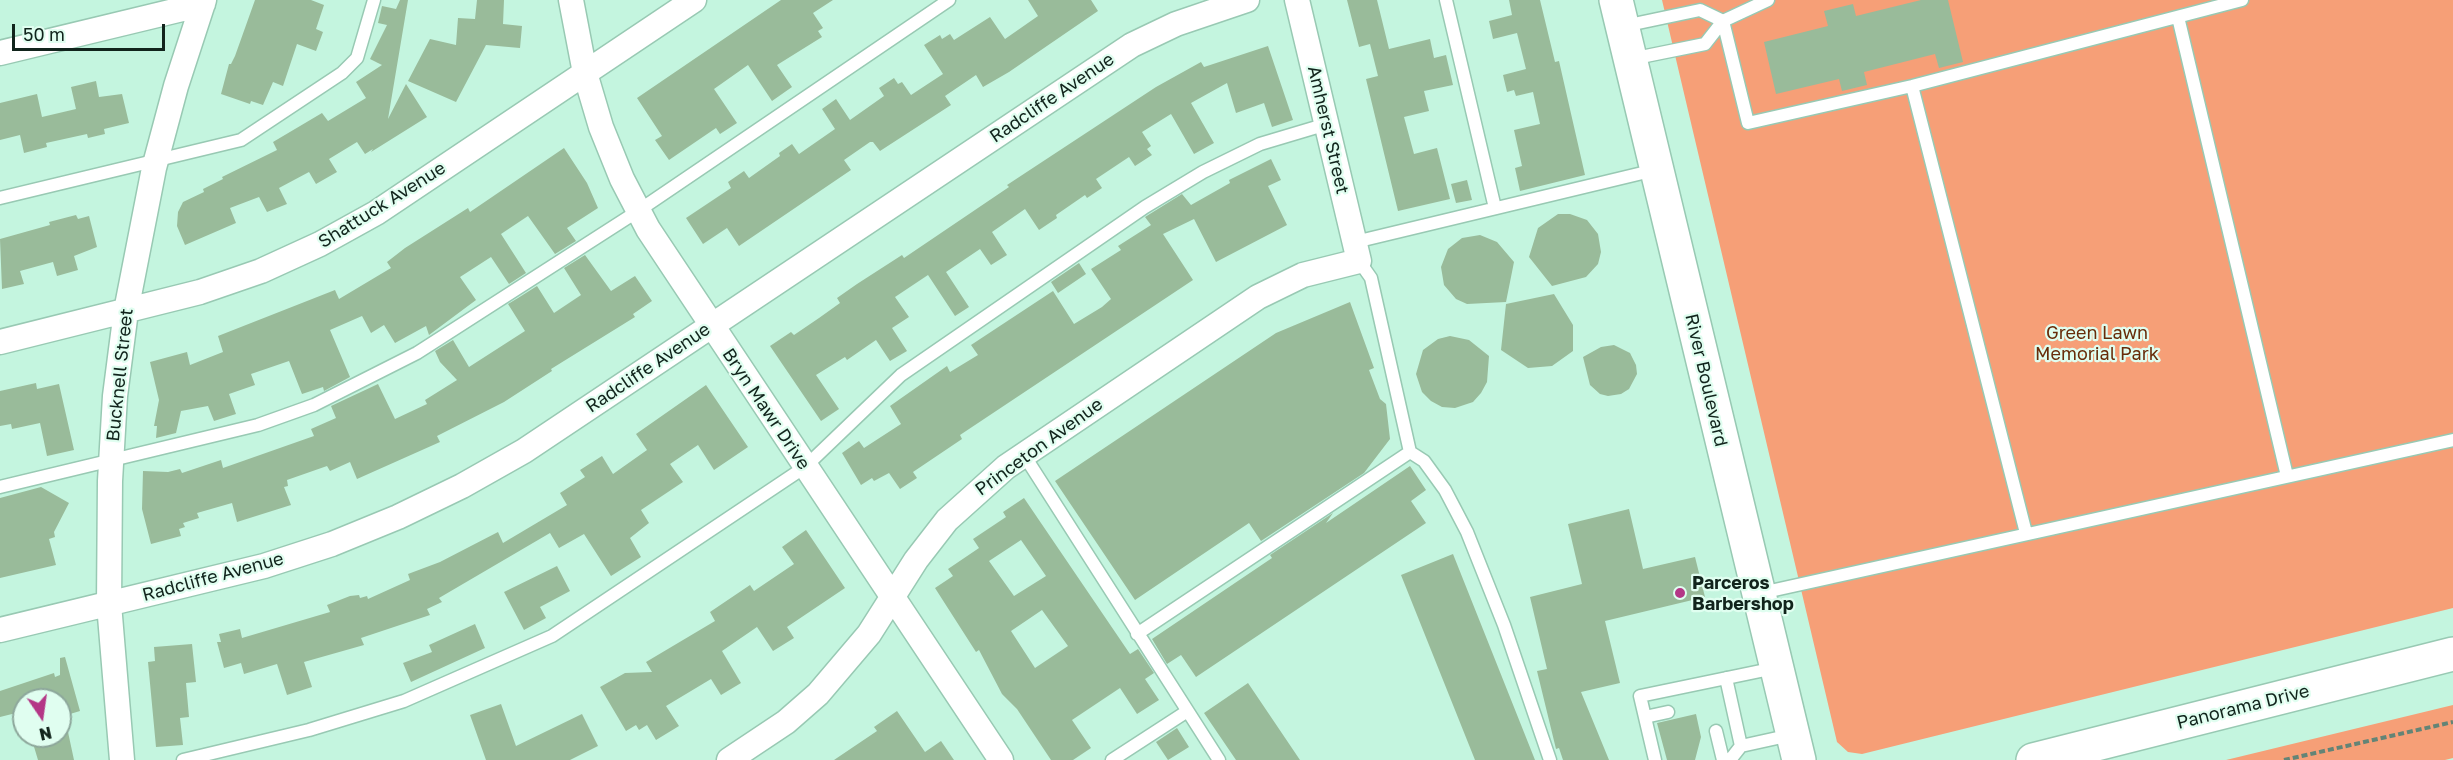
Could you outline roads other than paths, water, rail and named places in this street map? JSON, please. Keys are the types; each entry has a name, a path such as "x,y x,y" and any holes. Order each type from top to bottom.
{"main road":[{"name":"River Boulevard","path":"1619,13 1757,594 1796,748"},
{"name":"Panorama Drive","path":"2033,760 2453,654"}],"street":[{"name":"Bryn Mawr Drive","path":"572,0 585,73 601,127 639,211 669,264 1001,760"},
{"name":"Shattuck Avenue","path":"0,342 200,292 261,271 320,244 376,213 694,0"},
{"name":"Radcliffe Avenue","path":"0,630 264,566 332,544 398,517 462,486 524,451 1132,45 1176,24 1247,0"},
{"name":"Amherst Street","path":"1297,0 1357,251"},
{"name":"Bucknell Street","path":"122,760 109,604 111,461 126,311 156,161 176,86 204,2"},
{"path":"0,53 204,2"},
{"name":"Princeton Avenue","path":"729,760 786,722 818,694 853,656 916,560 947,520 973,495 1023,455 1279,285 1357,251"}],"lane":[{"path":"0,198 241,140 342,73 357,58 374,0"},
{"path":"0,487 258,425 314,405 417,353 639,211 949,0"},
{"path":"1446,0 1495,208"},
{"path":"1630,60 1705,44 1723,21 1768,0"},
{"path":"1723,21 1748,123 1912,86 2242,0"},
{"path":"1619,13 1700,10 1723,21"},
{"path":"2178,17 2287,476"},
{"path":"1912,86 2026,533"},
{"path":"183,760 309,730 404,701 552,636 805,467 901,375 1145,207 1203,172 1260,144 1327,124"},
{"path":"1550,760 1504,625 1467,532 1425,461 1410,452 1371,278 1357,251 1495,208 1656,170"},
{"path":"1757,594 2453,440"},
{"path":"1137,634 1410,452"},
{"path":"1023,455 1186,712 1219,760"},
{"path":"1654,760 1640,696 1776,668"},
{"path":"1726,678 1726,700 1741,746"},
{"path":"1112,760 1186,712"},
{"path":"1645,717 1668,712"},
{"path":"1716,731 1723,760"},
{"path":"1741,746 1796,748"},
{"path":"1730,760 1741,746"}],"place":[{"name":"Parceros Barbershop","path":"1680,593"}],"park label":[{"name":"Green Lawn Memorial Park","path":"2097,343"}]}
